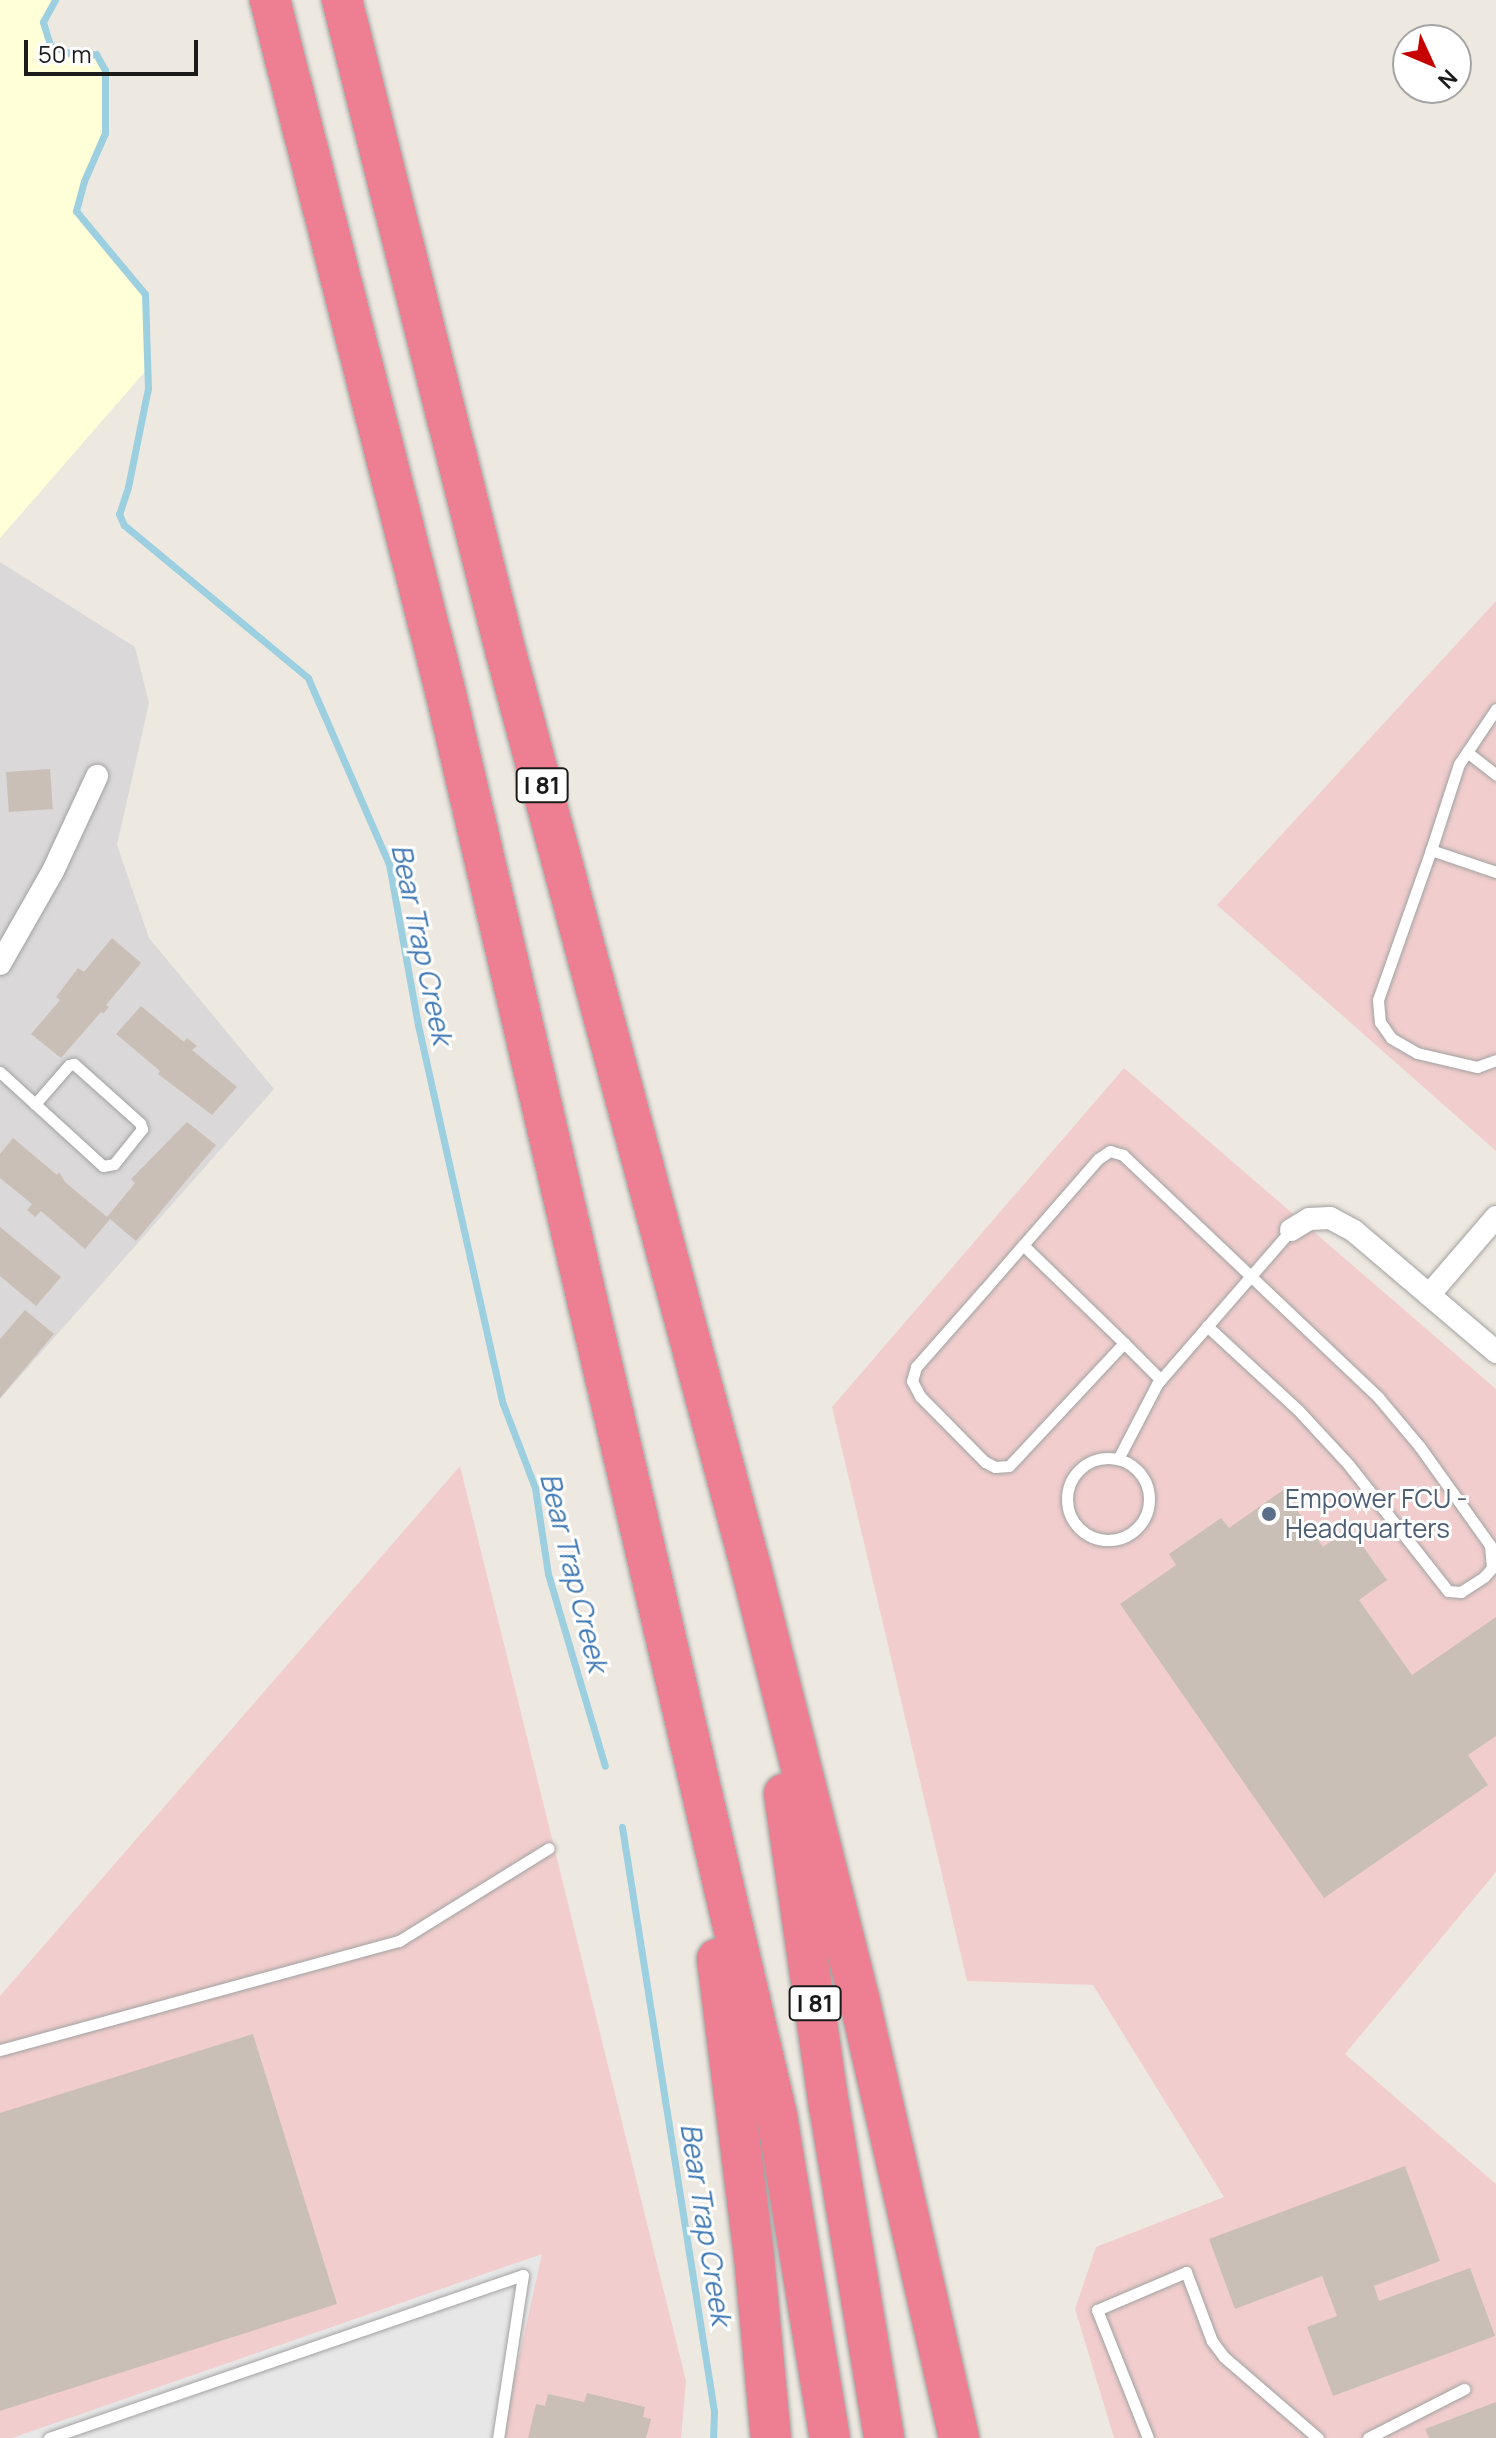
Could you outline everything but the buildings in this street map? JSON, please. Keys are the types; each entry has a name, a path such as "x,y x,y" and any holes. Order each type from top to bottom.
{"highway":[{"name":"I 81","path":"270,0 445,690 777,2116 830,2438"},
{"name":"I 81","path":"342,0 506,653 751,1568 829,2105 884,2438"},
{"path":"751,1568 859,1998 959,2438"},
{"path":"689,1740 754,2256 771,2438"}],"street":[{"path":"0,964 6,939 53,871 97,776"},
{"path":"1429,1295 1496,1217"},
{"path":"1291,1230 1309,1219 1330,1218 1354,1231 1496,1352"}],"lane":[{"path":"1496,709 1459,764 1378,1000 1380,1022 1391,1038 1417,1053 1477,1067 1496,1060"},
{"path":"1467,752 1496,775"},
{"path":"1431,850 1496,872"},
{"path":"0,1072 35,1104 103,1166 114,1164 142,1129 140,1123 74,1064 69,1065 35,1104"},
{"path":"1124,1343 1009,1466 995,1467 985,1462 920,1396 912,1381 916,1367 1098,1159 1110,1151 1123,1155 1378,1397 1420,1447 1490,1545 1492,1568 1461,1592 1448,1591 1349,1465 1298,1410 1207,1326"},
{"path":"1118,1459 1161,1380 1291,1230"},
{"path":"1023,1245 1161,1380"},
{"path":"1102,1458 1118,1459 1132,1466 1143,1478 1148,1493 1147,1509 1140,1523 1129,1534 1114,1539 1098,1539 1083,1532 1072,1520 1067,1505 1068,1489 1075,1474 1087,1464 1102,1458"},
{"path":"0,2050 399,1941 549,1848"},
{"path":"1148,2438 1097,2310 1186,2272 1212,2341 1224,2357 1318,2438"},
{"path":"49,2438 523,2275 498,2438"},
{"path":"1368,2438 1464,2389"}],"shaded area":[{"path":"0,0 55,0 43,22 50,45 73,55 96,54 105,70 105,133 84,181 76,210 145,294 148,368 0,538"},
{"path":"0,562 135,647 149,703 117,845 149,938 274,1089 0,1399"},
{"path":"1496,601 1496,1151 1217,905"},
{"path":"1124,1068 1496,1389 1496,1872 1345,2054 1496,2184 1496,2438 1114,2438 1075,2309 1096,2247 1224,2197 1093,1985 967,1981 832,1407"},
{"path":"460,1466 686,2381 681,2438 0,2438 0,1996"},
{"path":"542,2254 501,2438 12,2438"}],"waterway":[{"name":"Bear Trap Creek","path":"55,0 43,22 50,45 73,55 96,54 105,70 105,133 84,181 76,211 145,294 148,388 128,487 119,514 124,525 308,678 389,864 418,1025 503,1404 535,1488 548,1574 605,1766"},
{"name":"Bear Trap Creek","path":"622,1827 714,2411 713,2438"}],"place":[{"name":"Empower FCU - Headquarters","path":"1269,1514"}]}
